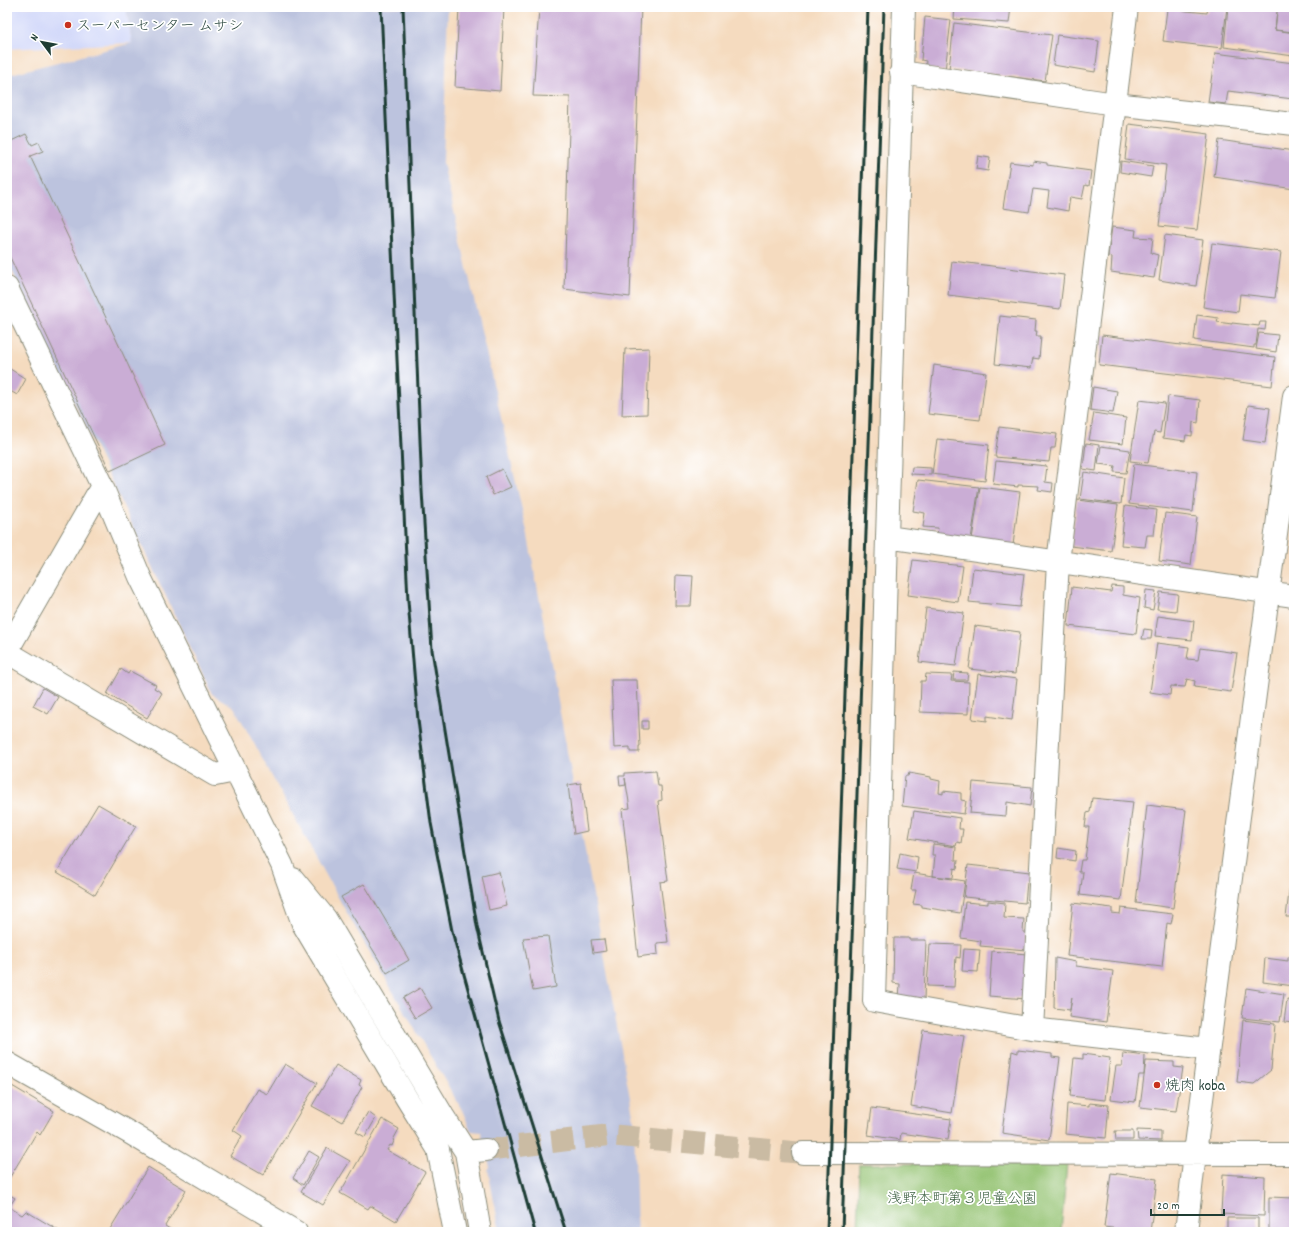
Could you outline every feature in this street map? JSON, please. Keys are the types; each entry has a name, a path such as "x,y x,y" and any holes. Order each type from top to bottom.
{"street":[{"path":"904,7 874,1001 1032,1029 1208,1049"},
{"path":"1032,1029 1058,562 1127,7"},
{"path":"901,72 1115,104 1294,124"},
{"path":"7,288 102,486 140,577 282,865 303,924 438,1149 455,1232"},
{"path":"1186,1232 1208,1049 1294,396"},
{"path":"102,486 7,651 215,775 235,771"},
{"path":"887,537 1294,596"},
{"path":"282,865 325,918 443,1116 476,1151 480,1232"},
{"path":"7,1063 130,1133 296,1232"},
{"path":"803,1153 1294,1154"}],"shaded area":[{"name":"スーパーセンター ムサシ","path":"7,7 126,7 132,43 7,49"},
{"path":"126,7 448,7 443,163 528,536 634,1120 637,1232 500,1232 488,1170 490,1167 481,1132 471,1131 462,1110 344,908 234,707 212,694 7,260 7,75 132,43"}],"green space":[{"name":"浅野本町第３児童公園","path":"859,1164 1067,1164 1061,1232 857,1232"}],"building":[{"path":"459,7 504,7 500,91 455,87"},
{"path":"533,7 641,7 630,297 564,289 570,97 533,96 539,8"},
{"path":"955,7 1011,7 1009,23 954,19"},
{"path":"1208,7 1227,7 1222,48 1163,41 1167,9 1207,13"},
{"path":"1228,7 1250,7 1294,12 1294,32 1275,30 1294,33 1294,56 1224,47"},
{"path":"925,17 951,20 945,71 925,69 926,61 921,60"},
{"path":"954,23 1052,35 1045,81 949,69"},
{"path":"1057,35 1099,41 1095,72 1053,65"},
{"path":"1215,53 1294,63 1293,99 1228,91 1226,104 1208,102"},
{"path":"1129,124 1209,134 1197,230 1159,226 1166,165 1125,159"},
{"path":"26,134 32,145 39,142 43,151 30,156 165,445 110,471 7,251 7,143"},
{"path":"1219,140 1294,151 1294,189 1214,177"},
{"path":"978,156 990,158 988,171 976,169"},
{"path":"1033,161 1047,163 1047,165 1091,171 1089,186 1085,185 1082,199 1070,197 1068,211 1047,207 1049,191 1033,189 1029,212 1003,208 1010,162 1033,165"},
{"path":"1121,161 1153,166 1151,177 1120,172"},
{"path":"1112,227 1136,230 1135,237 1153,238 1151,253 1158,255 1154,278 1111,272 1112,257 1108,256"},
{"path":"1165,235 1203,240 1196,286 1159,280"},
{"path":"1212,243 1281,252 1275,298 1240,294 1238,312 1203,307"},
{"path":"952,261 1064,275 1060,309 948,295"},
{"path":"1197,315 1218,318 1217,322 1232,324 1259,326 1260,322 1266,322 1265,330 1258,329 1256,345 1254,345 1254,348 1194,340"},
{"path":"1000,316 1036,320 1036,336 1041,336 1039,359 1033,358 1031,368 995,364"},
{"path":"1259,333 1278,335 1276,352 1256,349"},
{"path":"1102,335 1275,357 1272,386 1099,365"},
{"path":"649,348 647,414 622,415 625,349"},
{"path":"934,365 986,373 980,420 928,414"},
{"path":"7,367 26,379 17,395 7,389"},
{"path":"1093,387 1117,391 1113,413 1090,410"},
{"path":"1168,396 1200,400 1198,423 1193,422 1192,436 1186,435 1185,441 1163,438"},
{"path":"1139,400 1165,403 1160,433 1154,432 1148,463 1130,461"},
{"path":"1248,405 1270,408 1265,443 1243,440"},
{"path":"1094,413 1126,418 1123,444 1089,440"},
{"path":"999,427 1057,434 1055,448 1051,448 1049,462 995,457"},
{"path":"937,439 989,445 985,481 932,474"},
{"path":"1086,443 1099,445 1096,471 1083,469"},
{"path":"1101,446 1130,450 1126,473 1114,472 1115,466 1098,464"},
{"path":"996,461 1047,466 1045,482 1053,483 1052,492 1038,490 1039,486 1018,485 1018,487 993,484"},
{"path":"1134,464 1197,472 1193,512 1129,504"},
{"path":"912,467 931,468 931,475 911,474"},
{"path":"502,469 511,487 493,495 486,477"},
{"path":"1084,472 1124,478 1121,504 1080,499"},
{"path":"918,480 979,487 971,539 937,535 938,528 923,527 925,513 913,511"},
{"path":"980,487 1020,492 1013,545 972,539"},
{"path":"1077,500 1118,505 1111,551 1071,546"},
{"path":"1125,506 1157,510 1154,535 1147,535 1145,547 1121,545"},
{"path":"1165,513 1197,517 1191,565 1159,561"},
{"path":"913,560 963,566 958,602 908,595"},
{"path":"973,568 1024,574 1020,607 969,602"},
{"path":"676,575 693,576 691,606 675,606"},
{"path":"1112,586 1123,587 1123,595 1140,598 1136,634 1068,626 1072,587 1111,592"},
{"path":"1146,590 1156,591 1153,610 1144,608"},
{"path":"1160,592 1178,594 1176,611 1157,609"},
{"path":"926,608 964,613 956,666 919,662"},
{"path":"1158,616 1194,621 1192,640 1155,636"},
{"path":"975,626 1020,632 1015,674 969,669"},
{"path":"1144,629 1152,630 1151,639 1142,639"},
{"path":"1157,643 1189,647 1187,659 1198,660 1200,648 1237,653 1231,692 1194,687 1195,681 1187,679 1185,687 1171,686 1170,695 1150,692"},
{"path":"121,669 128,674 130,671 156,685 154,688 162,693 147,718 107,694"},
{"path":"954,672 968,673 967,680 953,680"},
{"path":"926,674 952,675 951,681 969,682 968,714 920,712 921,681 925,681"},
{"path":"978,674 1017,679 1012,720 987,716 987,721 972,719"},
{"path":"611,680 637,680 639,752 630,752 630,747 614,748"},
{"path":"43,688 58,697 48,714 33,706"},
{"path":"642,721 648,721 648,729 642,729"},
{"path":"656,771 658,786 661,786 662,800 658,801 668,881 660,882 668,942 657,943 658,954 638,957 622,809 630,808 625,778 626,785 620,786 619,776 625,776 625,773"},
{"path":"909,773 931,777 931,779 940,781 939,793 943,794 943,791 961,793 961,800 966,801 964,814 902,806 905,776 908,776"},
{"path":"973,782 1032,787 1030,806 1007,802 1006,816 970,813"},
{"path":"581,783 587,831 574,834 568,785"},
{"path":"1092,798 1133,802 1121,900 1080,895 1083,872 1079,872 1081,860 1085,860 1089,827 1085,827 1087,813 1090,812"},
{"path":"98,804 136,826 95,895 57,872"},
{"path":"1147,805 1186,810 1173,908 1136,903"},
{"path":"914,811 960,818 959,829 963,829 961,843 957,842 956,846 909,838"},
{"path":"933,844 956,847 955,860 958,860 957,869 954,868 953,878 933,876 935,855 932,855"},
{"path":"1058,848 1076,851 1075,861 1057,858"},
{"path":"900,853 918,857 916,872 897,869"},
{"path":"1293,860 1294,917 1286,917"},
{"path":"968,865 1030,872 1030,882 1027,882 1025,903 964,897"},
{"path":"499,872 507,906 489,910 482,876"},
{"path":"914,873 965,881 960,913 922,907 922,905 913,904 916,890 911,890"},
{"path":"364,884 409,960 387,973 341,897"},
{"path":"988,901 1005,903 1004,918 1024,919 1023,932 1027,932 1026,950 980,946 981,941 961,938 965,902 988,904"},
{"path":"1073,903 1112,908 1112,913 1120,914 1121,908 1173,914 1171,924 1167,923 1162,967 1067,956"},
{"path":"548,936 556,987 533,991 523,938"},
{"path":"894,938 926,940 924,1000 899,999 900,984 893,983"},
{"path":"604,939 606,951 593,953 591,940"},
{"path":"930,944 961,945 960,958 956,957 954,987 927,986"},
{"path":"964,949 980,950 978,972 962,971"},
{"path":"992,951 1027,954 1026,999 989,996"},
{"path":"1288,957 1294,957 1294,986 1263,982 1265,958 1288,961"},
{"path":"1055,958 1076,962 1076,966 1113,971 1106,1022 1069,1017 1072,997 1070,1010 1054,1008"},
{"path":"420,988 432,1008 415,1018 403,998"},
{"path":"1246,988 1284,994 1280,1022 1242,1018"},
{"path":"1287,999 1294,1000 1294,1023 1284,1022"},
{"path":"1243,1020 1275,1024 1271,1070 1254,1084 1237,1082"},
{"path":"923,1030 964,1036 952,1113 911,1106"},
{"path":"1018,1050 1052,1054 1052,1057 1060,1058 1049,1140 1002,1133 1012,1051 1018,1053"},
{"path":"1123,1053 1145,1056 1144,1075 1139,1075 1135,1102 1111,1099 1116,1066 1122,1066"},
{"path":"1083,1054 1110,1058 1105,1100 1070,1096 1074,1058 1083,1059"},
{"name":"焼肉 koba","path":"1146,1061 1174,1062 1174,1067 1183,1068 1176,1111 1140,1107"},
{"path":"285,1064 317,1083 263,1175 230,1156 242,1136 233,1130 257,1089 267,1094"},
{"path":"336,1065 361,1080 359,1085 362,1087 342,1122 312,1106"},
{"path":"7,1083 54,1111 40,1135 37,1132 7,1182"},
{"path":"1089,1103 1109,1105 1106,1138 1065,1134 1067,1104 1089,1106"},
{"path":"872,1108 951,1119 948,1140 901,1133 900,1140 868,1135"},
{"path":"368,1112 376,1118 365,1137 356,1132"},
{"path":"382,1119 399,1129 393,1140 392,1146 390,1145 387,1150 425,1172 396,1221 371,1206 368,1209 340,1193"},
{"path":"1137,1130 1161,1131 1161,1141 1138,1140"},
{"path":"1115,1131 1133,1131 1133,1140 1116,1140"},
{"path":"327,1148 350,1161 323,1205 301,1192"},
{"path":"309,1151 319,1157 303,1185 293,1178"},
{"path":"148,1167 186,1190 165,1226 175,1232 115,1232 110,1229"},
{"path":"1111,1173 1157,1179 1150,1232 1104,1227"},
{"path":"1223,1174 1265,1177 1264,1216 1221,1214"},
{"path":"7,1193 15,1198 9,1207 22,1215 26,1211 61,1232 7,1232"},
{"path":"1269,1197 1294,1198 1294,1232 1269,1232"},
{"path":"1227,1218 1258,1218 1258,1232 1227,1232"}],"tunnel":[{"path":"486,1150 609,1135 803,1153"}],"railway":[{"path":"381,7 408,601 418,720 431,823 452,931 535,1232"},
{"path":"403,7 422,491 432,650 477,926 499,1021 566,1232"},
{"path":"827,1232 868,7"},
{"path":"842,1232 884,7"}],"place":[{"name":"スーパーセンター ムサシ","path":"68,25"},
{"name":"焼肉 koba","path":"1157,1085"}]}
